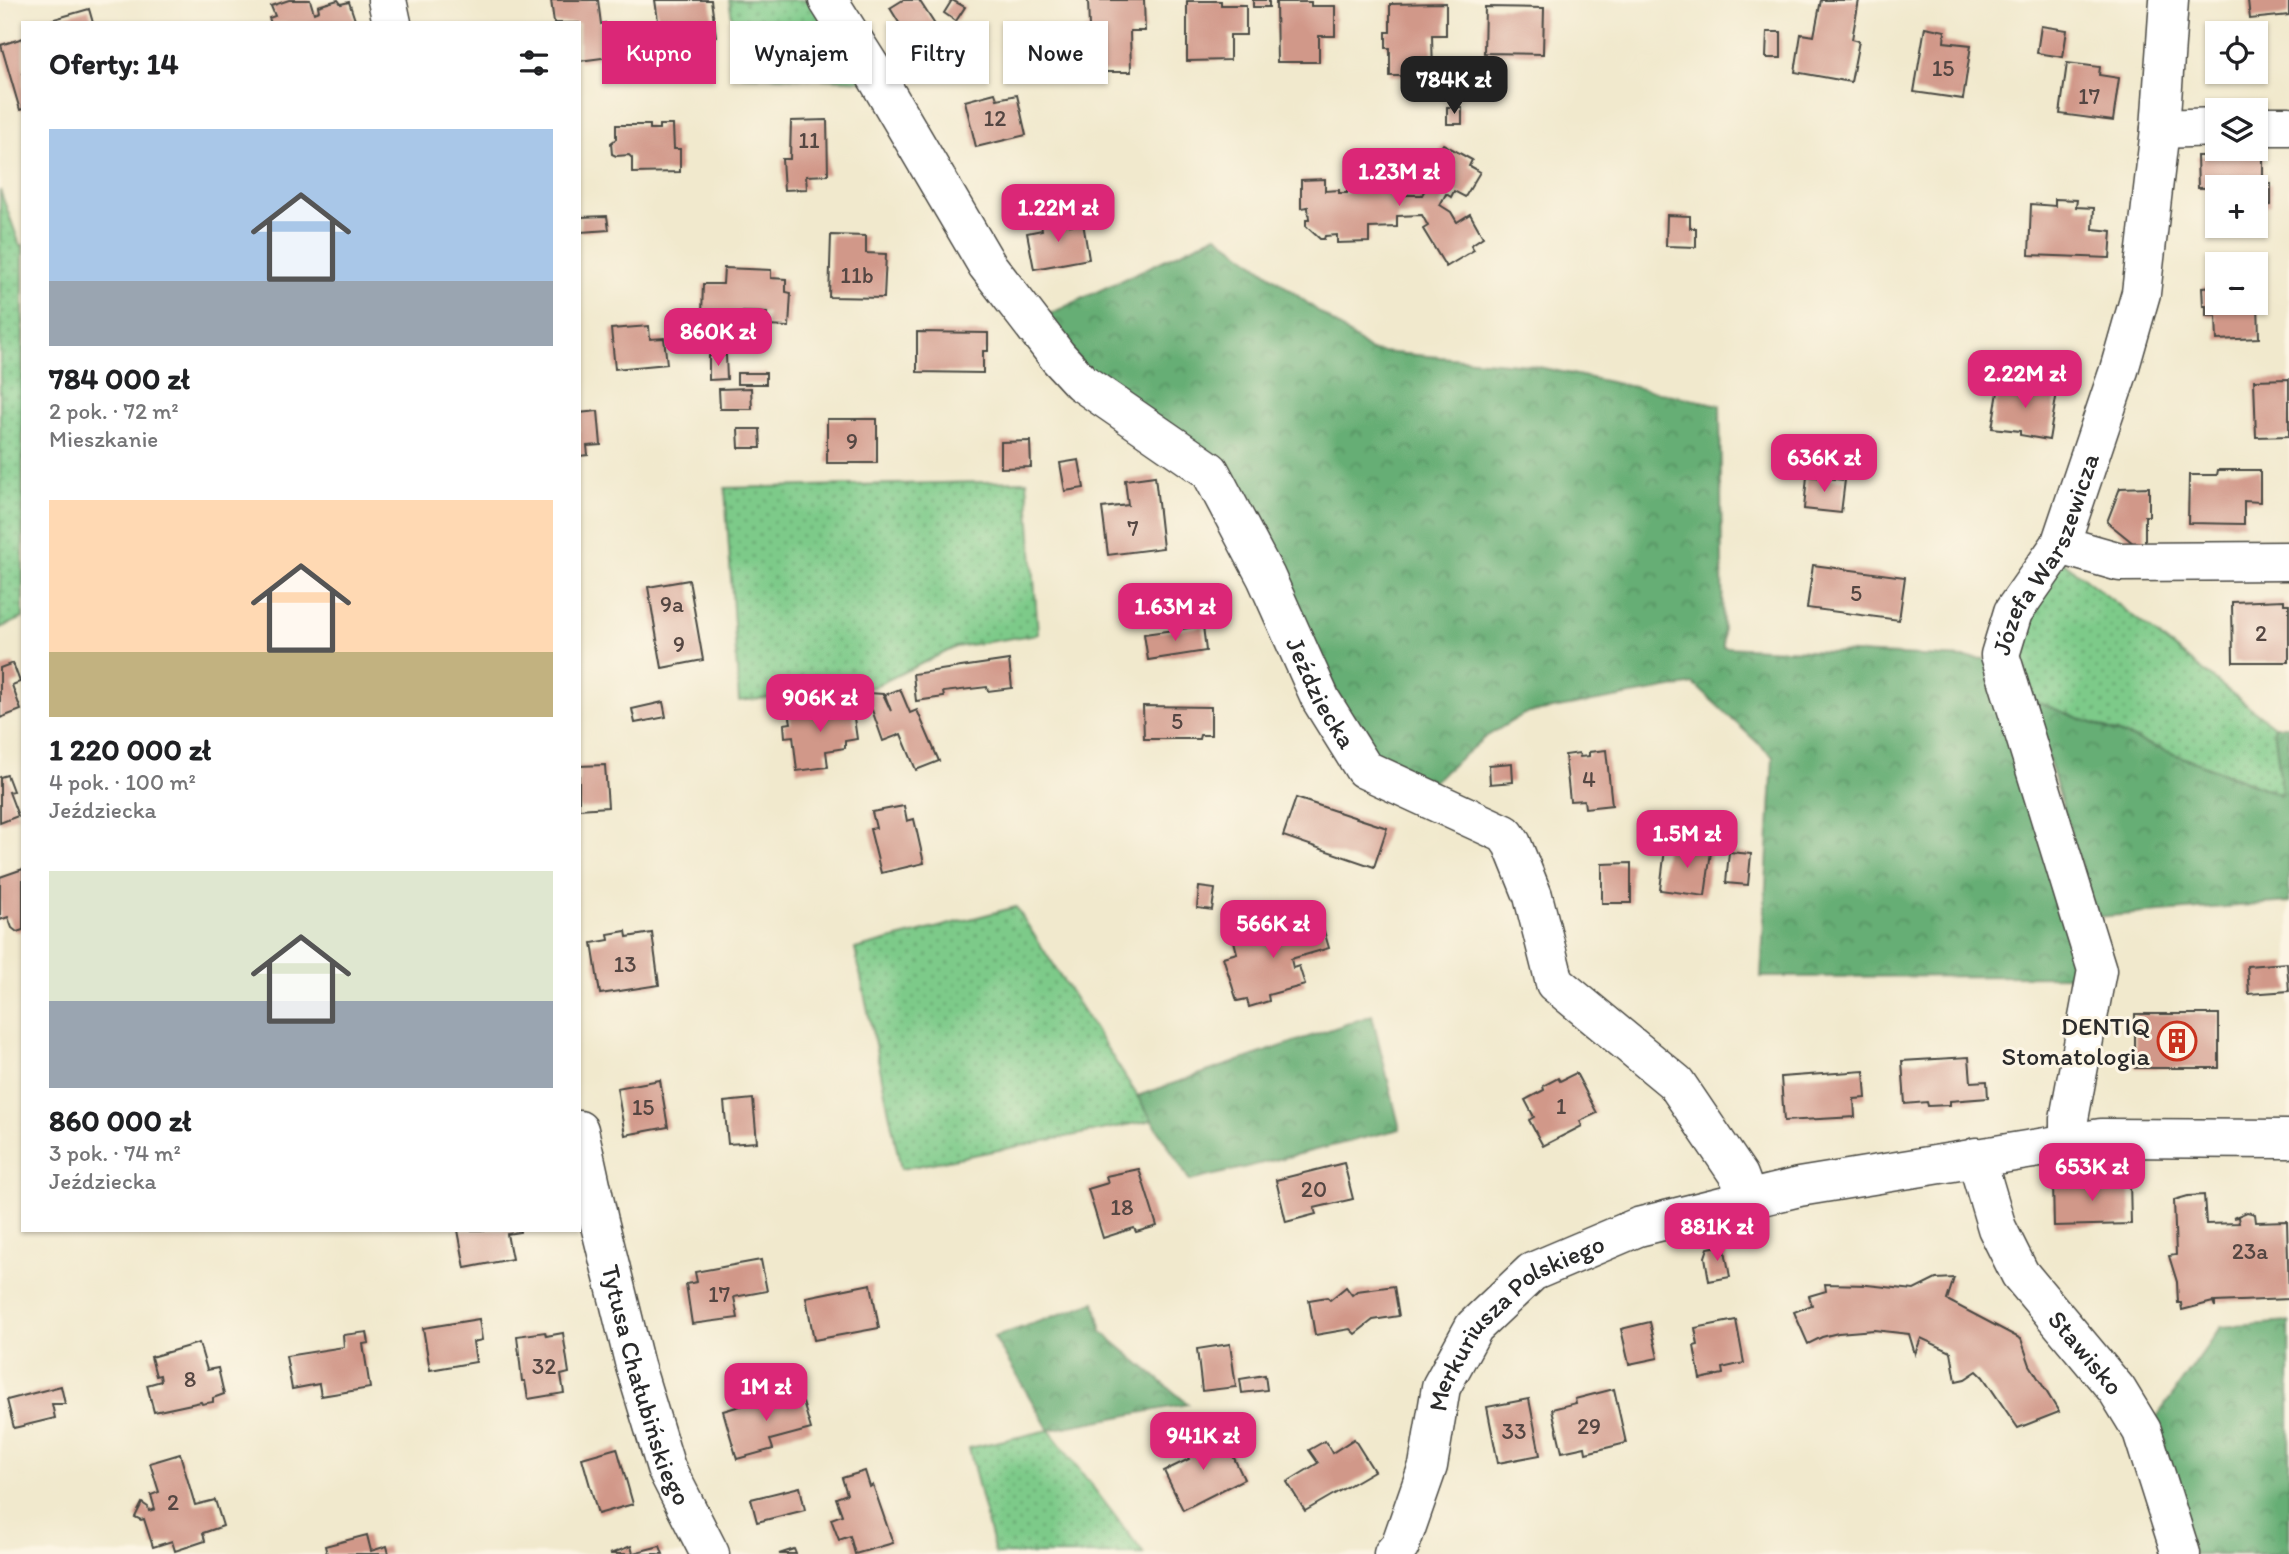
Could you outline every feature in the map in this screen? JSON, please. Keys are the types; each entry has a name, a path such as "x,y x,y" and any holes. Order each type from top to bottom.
{"street":[{"path":"387,0 392,21"},
{"name":"Jeździecka","path":"828,0 987,265 1058,357 1081,382 1210,471 1266,577 1321,700 1364,769 1505,834 1512,844 1533,896 1555,984 1676,1083 1739,1175 1748,1200"},
{"name":"Józefa Warszewicza","path":"2069,1142 2069,1119 2097,970 2000,655 2013,612 2060,545 2119,370 2141,293 2160,129 2169,0"},
{"path":"2268,127 2289,126"},
{"path":"2160,129 2205,127"},
{"path":"2060,545 2120,562 2289,561"},
{"name":"Merkuriusza Polskiego","path":"1393,1554 1399,1546 1428,1466 1441,1387 1474,1326 1532,1272 1638,1227 1799,1186 2101,1138 2289,1139"},
{"name":"Tytusa Chałubińskiego","path":"581,1139 635,1366 666,1468 710,1554"},
{"name":"Stawisko","path":"1976,1157 1997,1228 2020,1274 2117,1390 2142,1431 2181,1554"}],"green space":[{"path":"729,0 814,0 827,21 733,21"},
{"path":"0,190 21,245 21,619 0,628"},
{"path":"1217,235 1371,351 1529,365 1720,405 1723,647 1987,659 2086,976 1761,977 1773,757 1694,684 1524,714 1484,738 1423,790 1372,763 1223,465 1120,404 1041,318"},
{"path":"1027,481 1038,634 956,647 873,687 739,701 725,488"},
{"path":"2057,557 2274,726 2283,795 2031,700 2015,649"},
{"path":"2031,700 2282,795 2274,726 2289,726 2289,902 2096,917"},
{"path":"1016,907 1153,1120 901,1169 855,949"},
{"path":"1372,1015 1400,1129 1190,1181 1137,1096"},
{"path":"1095,1302 1102,1332 1188,1404 1049,1430 994,1337"},
{"path":"2289,1322 2289,1554 2193,1554 2154,1421 2221,1327"},
{"path":"1049,1430 1144,1554 995,1554 969,1448"}],"building":[{"path":"289,0 310,0 314,13 319,11 318,6 338,0 341,4 349,2 355,21 270,21 269,18 275,16 271,6"},
{"path":"551,0 598,0 602,24 602,58 581,61 581,21 554,21"},
{"path":"655,0 711,0 714,21 658,21"},
{"path":"903,0 919,0 933,21 898,21 890,8"},
{"path":"952,0 965,7 956,21 944,13"},
{"path":"1088,0 1144,0 1145,31 1130,31 1131,72 1108,72 1108,21 1089,21"},
{"path":"1253,0 1269,0 1269,7 1253,7"},
{"path":"1821,0 1859,0 1852,39 1859,41 1851,82 1795,72 1801,34 1814,36"},
{"path":"2248,0 2289,0 2289,15 2250,19"},
{"path":"1187,1 1221,1 1221,5 1246,5 1246,35 1230,35 1230,60 1187,61"},
{"path":"1276,2 1311,2 1311,6 1335,6 1335,36 1319,36 1319,62 1277,62"},
{"path":"1446,3 1446,35 1432,35 1433,76 1390,76 1390,48 1386,48 1386,32 1390,32 1390,4"},
{"path":"1485,7 1544,8 1543,54 1484,53"},
{"path":"89,9 92,21 47,21"},
{"path":"2041,26 2067,30 2063,57 2037,53"},
{"path":"1925,27 1945,31 1944,42 1971,45 1963,99 1914,92"},
{"path":"1767,32 1781,32 1781,58 1766,58"},
{"path":"21,39 20,110 1,45"},
{"path":"2067,63 2100,67 2099,75 2119,78 2113,121 2060,114"},
{"path":"995,93 997,99 1017,95 1026,135 976,147 965,101"},
{"path":"1447,107 1462,107 1462,124 1447,124"},
{"path":"827,120 828,175 806,176 807,189 784,190 782,159 790,159 791,121"},
{"path":"616,125 650,125 650,129 659,129 659,125 673,125 674,149 680,149 680,172 632,173 632,158 629,155 612,154 611,143 616,139"},
{"path":"1443,144 1472,160 1469,166 1480,172 1465,197 1454,191 1451,197 1446,194 1440,205 1451,212 1457,222 1470,214 1483,237 1471,245 1474,250 1446,267 1423,229 1428,226 1422,215 1397,216 1397,227 1369,228 1369,242 1337,243 1337,235 1320,239 1306,226 1306,220 1309,220 1308,207 1301,208 1301,180 1325,179 1325,191 1366,193 1367,190 1381,190 1380,179 1404,178 1404,195 1422,195 1428,184 1422,181"},
{"path":"2197,156 2205,156 2205,161 2263,161 2263,175 2205,175 2205,188 2198,188"},
{"path":"2268,184 2271,184 2271,205 2268,205"},
{"path":"2055,199 2077,200 2076,207 2094,208 2093,229 2112,231 2110,258 2029,255 2031,204 2055,206"},
{"path":"1667,215 1690,216 1690,228 1696,228 1696,247 1666,246"},
{"path":"607,216 609,230 581,232 581,217"},
{"path":"1069,217 1070,225 1083,223 1089,259 1034,269 1027,233 1042,230 1041,222"},
{"path":"831,235 866,236 866,253 886,254 884,298 829,297"},
{"path":"724,268 771,270 771,278 786,279 786,292 791,293 789,327 766,326 767,313 743,312 743,317 702,315 703,284 723,284"},
{"path":"2202,287 2205,287 2205,306 2203,306"},
{"path":"2258,315 2259,338 2217,340 2216,316 2206,316"},
{"path":"649,326 650,339 664,338 667,364 615,369 611,329"},
{"path":"917,332 988,333 988,351 983,351 983,373 917,372"},
{"path":"726,355 727,379 709,380 709,356"},
{"path":"737,373 766,373 766,384 737,384"},
{"path":"2289,379 2289,436 2256,437 2254,380"},
{"path":"2000,380 2057,392 2049,440 2020,435 2020,431 1992,428"},
{"path":"751,388 752,409 720,409 719,389"},
{"path":"598,411 601,445 587,446 588,455 581,456 581,413"},
{"path":"827,419 877,419 877,463 827,463"},
{"path":"738,429 760,429 761,448 739,448"},
{"path":"1030,441 1031,467 1001,468 1001,442"},
{"path":"1079,460 1084,488 1065,491 1060,463"},
{"path":"2218,470 2260,470 2260,502 2244,501 2244,524 2188,523 2189,475 2217,475"},
{"path":"1155,476 1163,548 1108,555 1102,508 1128,505 1125,480"},
{"path":"1807,476 1845,480 1841,513 1804,509"},
{"path":"2149,487 2145,543 2133,543 2107,522 2120,488"},
{"path":"1813,565 1905,577 1899,620 1807,608"},
{"path":"689,580 703,660 662,668 648,587"},
{"path":"2284,600 2284,604 2289,604 2289,662 2233,662 2232,602"},
{"path":"1203,626 1206,651 1148,660 1144,634"},
{"path":"1009,660 1012,688 988,691 987,687 943,692 944,697 916,701 913,674"},
{"path":"13,663 20,682 12,685 21,710 0,718 0,668"},
{"path":"900,689 910,713 917,710 939,761 916,770 901,734 883,741 872,710 857,710 855,692 883,694 891,711 885,695"},
{"path":"663,702 666,717 635,723 632,709"},
{"path":"852,704 857,739 845,741 845,748 826,751 828,767 797,771 793,736 785,737 784,724 791,723 789,712"},
{"path":"1143,706 1211,707 1211,735 1200,735 1199,739 1144,739"},
{"path":"1606,750 1612,805 1585,808 1584,800 1570,801 1565,755 1579,753 1580,757 1589,756 1589,752"},
{"path":"1512,763 1513,782 1490,784 1489,765"},
{"path":"605,765 608,807 581,809 581,766"},
{"path":"7,775 13,791 9,792 18,816 0,823 0,777"},
{"path":"1296,798 1387,828 1374,867 1283,836"},
{"path":"904,806 907,821 914,819 924,863 881,873 870,829 876,828 872,812"},
{"path":"1689,841 1712,844 1705,896 1660,890 1665,849 1687,852"},
{"path":"1729,852 1751,854 1748,885 1726,883"},
{"path":"1631,863 1631,903 1602,903 1602,864"},
{"path":"21,870 21,931 17,932 12,928 8,917 0,920 0,877"},
{"path":"1199,887 1215,889 1212,910 1197,908"},
{"path":"1320,917 1329,948 1291,959 1293,968 1299,966 1305,985 1268,995 1269,1001 1249,1007 1247,999 1237,1001 1223,957 1237,953 1234,941"},
{"path":"626,931 627,937 652,933 659,985 600,994 592,943 609,940 608,934"},
{"path":"2287,963 2289,991 2249,994 2247,966"},
{"name":"DENTIQ Stomatologia","path":"2135,1014 2219,1014 2219,1068 2135,1068"},
{"path":"1969,1057 1971,1082 1987,1081 1988,1098 1950,1101 1950,1105 1928,1106 1927,1102 1905,1104 1902,1061"},
{"path":"1864,1071 1866,1098 1854,1099 1855,1117 1784,1121 1781,1077"},
{"path":"1576,1073 1597,1113 1580,1121 1582,1126 1543,1146 1529,1120 1534,1117 1525,1100 1544,1090 1543,1086 1558,1078 1560,1081"},
{"path":"660,1080 668,1127 625,1135 617,1088"},
{"path":"753,1099 757,1142 728,1144 724,1102"},
{"path":"1344,1163 1353,1199 1314,1208 1316,1214 1286,1222 1276,1180"},
{"path":"1139,1169 1157,1226 1136,1232 1134,1228 1103,1238 1088,1189 1108,1183 1106,1176"},
{"path":"2130,1181 2131,1224 2054,1226 2053,1182"},
{"path":"2204,1195 2206,1224 2239,1223 2238,1217 2233,1218 2247,1212 2255,1214 2256,1222 2287,1221 2289,1299 2215,1302 2215,1307 2213,1302 2182,1310 2181,1303 2178,1303 2177,1282 2169,1256 2176,1255 2174,1200"},
{"path":"458,1232 520,1232 507,1234 512,1259 465,1268"},
{"path":"1724,1245 1730,1277 1709,1281 1705,1257 1708,1248"},
{"path":"761,1260 767,1291 734,1297 738,1318 692,1324 686,1284 697,1282 695,1272"},
{"path":"1954,1278 1947,1300 2021,1339 2030,1365 2059,1412 2018,1428 1977,1371 1956,1381 1951,1352 1921,1338 1915,1354 1909,1334 1874,1330 1838,1333 1808,1344 1794,1312 1812,1305 1809,1296 1826,1291 1825,1284 1914,1290 1936,1279"},
{"path":"871,1284 879,1328 814,1340 806,1297"},
{"path":"1394,1286 1399,1316 1373,1320 1355,1334 1350,1329 1315,1335 1309,1300 1327,1297 1330,1300 1346,1287 1352,1295 1357,1291"},
{"path":"479,1319 482,1340 473,1342 476,1362 430,1370 423,1328"},
{"path":"1736,1320 1744,1363 1722,1368 1723,1374 1700,1379 1694,1346 1698,1345 1695,1328"},
{"path":"1650,1322 1658,1358 1629,1364 1621,1329"},
{"path":"367,1332 369,1343 363,1344 370,1388 321,1396 319,1384 292,1389 286,1356 344,1347 343,1335"},
{"path":"545,1332 546,1336 563,1333 569,1373 561,1375 564,1393 528,1399 525,1381 522,1381 517,1336"},
{"path":"199,1343 207,1370 218,1368 224,1394 213,1398 213,1402 154,1412 147,1385 161,1381 160,1375 156,1376 151,1357"},
{"path":"1230,1344 1236,1387 1202,1391 1197,1349"},
{"path":"1265,1375 1267,1390 1242,1393 1240,1379"},
{"path":"61,1386 65,1404 52,1404 55,1418 14,1428 7,1400"},
{"path":"799,1389 811,1429 770,1440 773,1449 737,1459 723,1411"},
{"path":"1614,1389 1626,1443 1586,1453 1585,1447 1562,1452 1552,1409 1576,1403 1575,1399"},
{"path":"1529,1399 1540,1455 1498,1463 1487,1407"},
{"path":"1204,1435 1211,1448 1226,1441 1244,1479 1183,1510 1164,1471 1189,1459 1182,1446"},
{"path":"1354,1439 1374,1471 1305,1511 1287,1482 1318,1463 1309,1450 1325,1441 1332,1453"},
{"path":"617,1448 633,1504 598,1514 582,1458"},
{"path":"180,1454 195,1505 215,1500 223,1526 203,1533 205,1541 175,1551 172,1541 153,1547 144,1519 135,1517 142,1503 149,1511 155,1509 151,1495 159,1492 150,1463"},
{"path":"865,1471 870,1487 873,1485 893,1543 855,1554 850,1536 839,1540 831,1519 842,1515 836,1498 847,1494 842,1478"},
{"path":"800,1487 805,1510 757,1522 751,1499"},
{"path":"367,1535 371,1551 387,1546 389,1554 327,1554 325,1546"},
{"path":"631,1546 633,1554 610,1554"},
{"path":"660,1546 663,1554 633,1554 633,1553"},
{"path":"794,1549 796,1554 779,1554"}],"place":[{"name":"DENTIQ Stomatologia","path":"2177,1041"}]}
